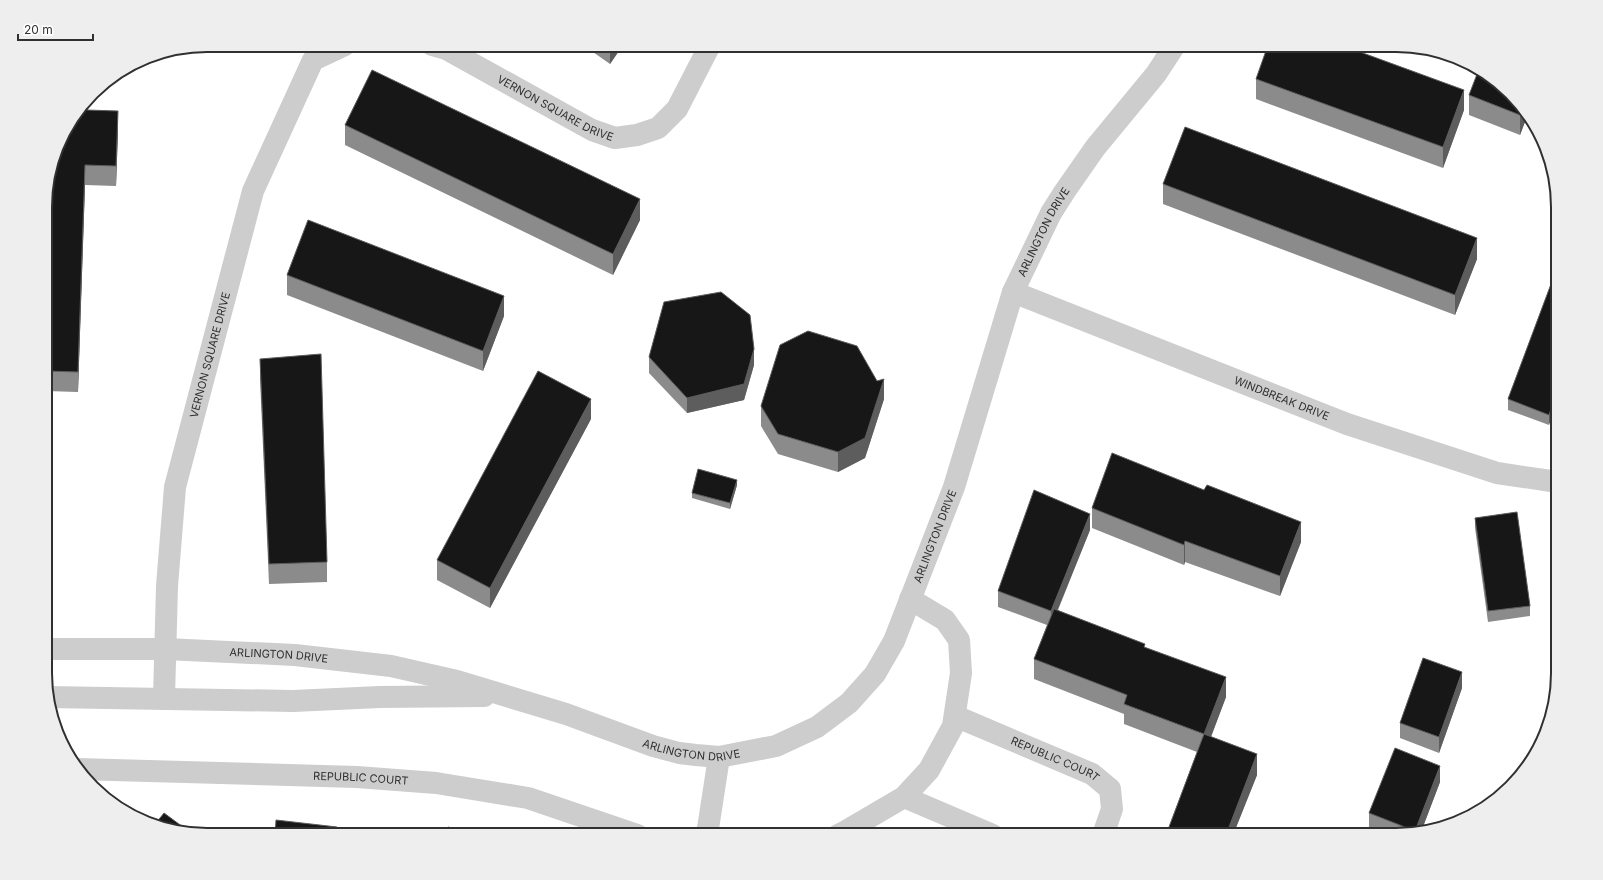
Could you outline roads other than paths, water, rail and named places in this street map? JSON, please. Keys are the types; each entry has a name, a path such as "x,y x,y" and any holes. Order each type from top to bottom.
{"street":[{"name":"VERNON SQUARE DRIVE","path":"164,698 165,649 174,487 252,191 313,60 330,52"},
{"name":"VERNON SQUARE DRIVE","path":"451,52 592,130 615,138 637,135 658,128 673,114 706,52"},
{"name":"ARLINGTON DRIVE","path":"52,649 165,649 295,655 384,665 457,681 566,714 653,746 679,753 719,757 776,746 810,730 832,717 849,703 875,674 894,641 954,487 1014,292 1051,213 1095,148 1156,74 1167,52"},
{"name":"WINDBREAK DRIVE","path":"1014,292 1347,424 1497,473 1551,481"},
{"path":"851,828 904,797 929,770 953,726 961,673 959,640 945,620 910,599"},
{"name":"ARLINGTON DRIVE","path":"54,697 293,701 425,696 507,697"},
{"name":"REPUBLIC COURT","path":"955,716 1092,774 1110,789 1112,808 1105,828"},
{"path":"708,828 719,757"},
{"name":"REPUBLIC COURT","path":"86,769 357,777 436,784 528,798 616,828"},
{"path":"904,797 977,828"}]}
